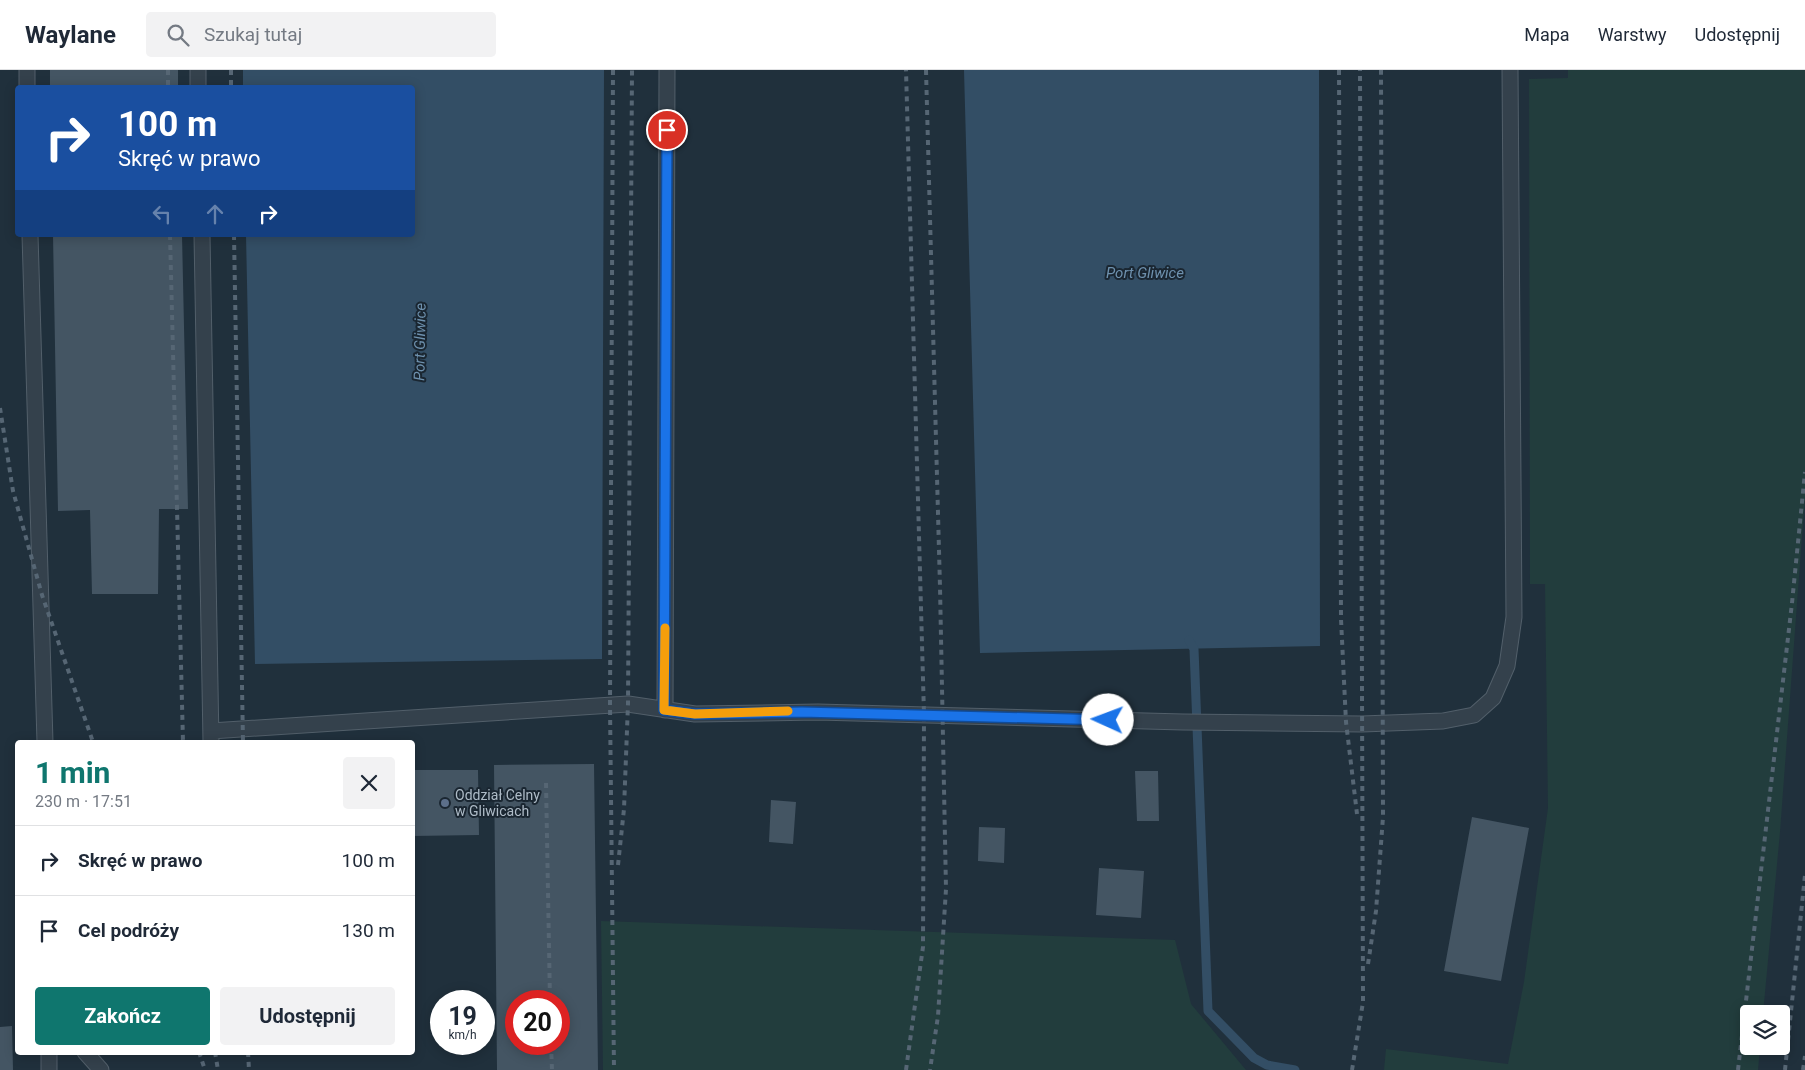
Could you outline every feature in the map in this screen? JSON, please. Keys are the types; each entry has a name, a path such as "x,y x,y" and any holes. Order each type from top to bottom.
{"lane":[{"path":"27,70 27,85"},
{"path":"198,70 198,85"},
{"path":"664,710 667,70"},
{"path":"202,237 211,737 628,704 695,714 818,712 1182,722 1362,724 1443,721 1474,715 1494,698 1507,666 1514,617 1510,70"},
{"path":"30,237 44,740"},
{"path":"48,1055 49,1070"},
{"path":"88,1055 101,1070"}],"green space":[{"path":"1568,70 1805,70 1805,496 1780,832 1764,1005 1740,1005 1740,1055 1759,1055 1758,1070 1384,1070 1386,1049 1508,1064 1524,982 1548,808 1545,584 1530,584 1529,79 1568,78"},
{"path":"601,921 1175,940 1191,1004 1246,1070 603,1070"}],"water":[{"name":"Port Gliwice","path":"243,70 604,70 602,659 255,664 246,237 415,237 415,85 243,85"},
{"name":"Port Gliwice","path":"964,70 1319,70 1320,646 980,653"}],"building":[{"path":"50,70 178,70 178,85 50,85"},
{"path":"53,237 182,237 188,509 159,509 158,594 92,594 90,510 58,511"},
{"path":"594,764 598,1070 497,1070 494,765"},
{"name":"Oddział Celny w Gliwicach","path":"415,770 478,770 479,835 415,836"},
{"path":"1135,771 1158,771 1159,821 1137,821"},
{"path":"771,800 796,802 793,844 769,842"},
{"path":"1472,817 1529,828 1501,981 1444,971"},
{"path":"979,827 1005,828 1004,863 978,861"},
{"path":"1099,868 1144,871 1141,918 1096,915"},
{"path":"12,1026 13,1070 0,1070 0,1027"}],"waterway":[{"path":"1189,640 1194,649 1208,1011 1254,1058 1267,1065 1295,1070"}],"railway":[{"path":"168,70 168,85"},
{"path":"231,70 231,85"},
{"path":"613,70 610,705 614,1070"},
{"path":"618,865 624,809 628,704 632,70"},
{"path":"906,70 924,715 923,947 906,1070"},
{"path":"926,70 946,889 938,1016 930,1070"},
{"path":"1339,70 1341,619 1346,722 1357,814"},
{"path":"1352,1070 1363,1002 1360,70"},
{"path":"1368,964 1376,911 1383,817 1381,70"},
{"path":"170,237 183,740"},
{"path":"234,237 243,740"},
{"path":"0,408 13,491 42,595 92,740"},
{"path":"1738,1070 1792,603 1805,472"},
{"path":"546,783 550,990"},
{"path":"1785,1070 1805,875"},
{"path":"200,1055 205,1070"},
{"path":"216,1055 218,1070"},
{"path":"248,1055 249,1070"},
{"path":"551,1055 552,1070"},
{"path":"1803,1070 1805,1056"}],"slow traffic":[{"path":"665,628 664,710 695,714 788,711"}],"place":[{"name":"Oddział Celny w Gliwicach","path":"445,803"}],"route":[{"path":"667,130 664,710 695,714 770,711 1108,720"}]}
